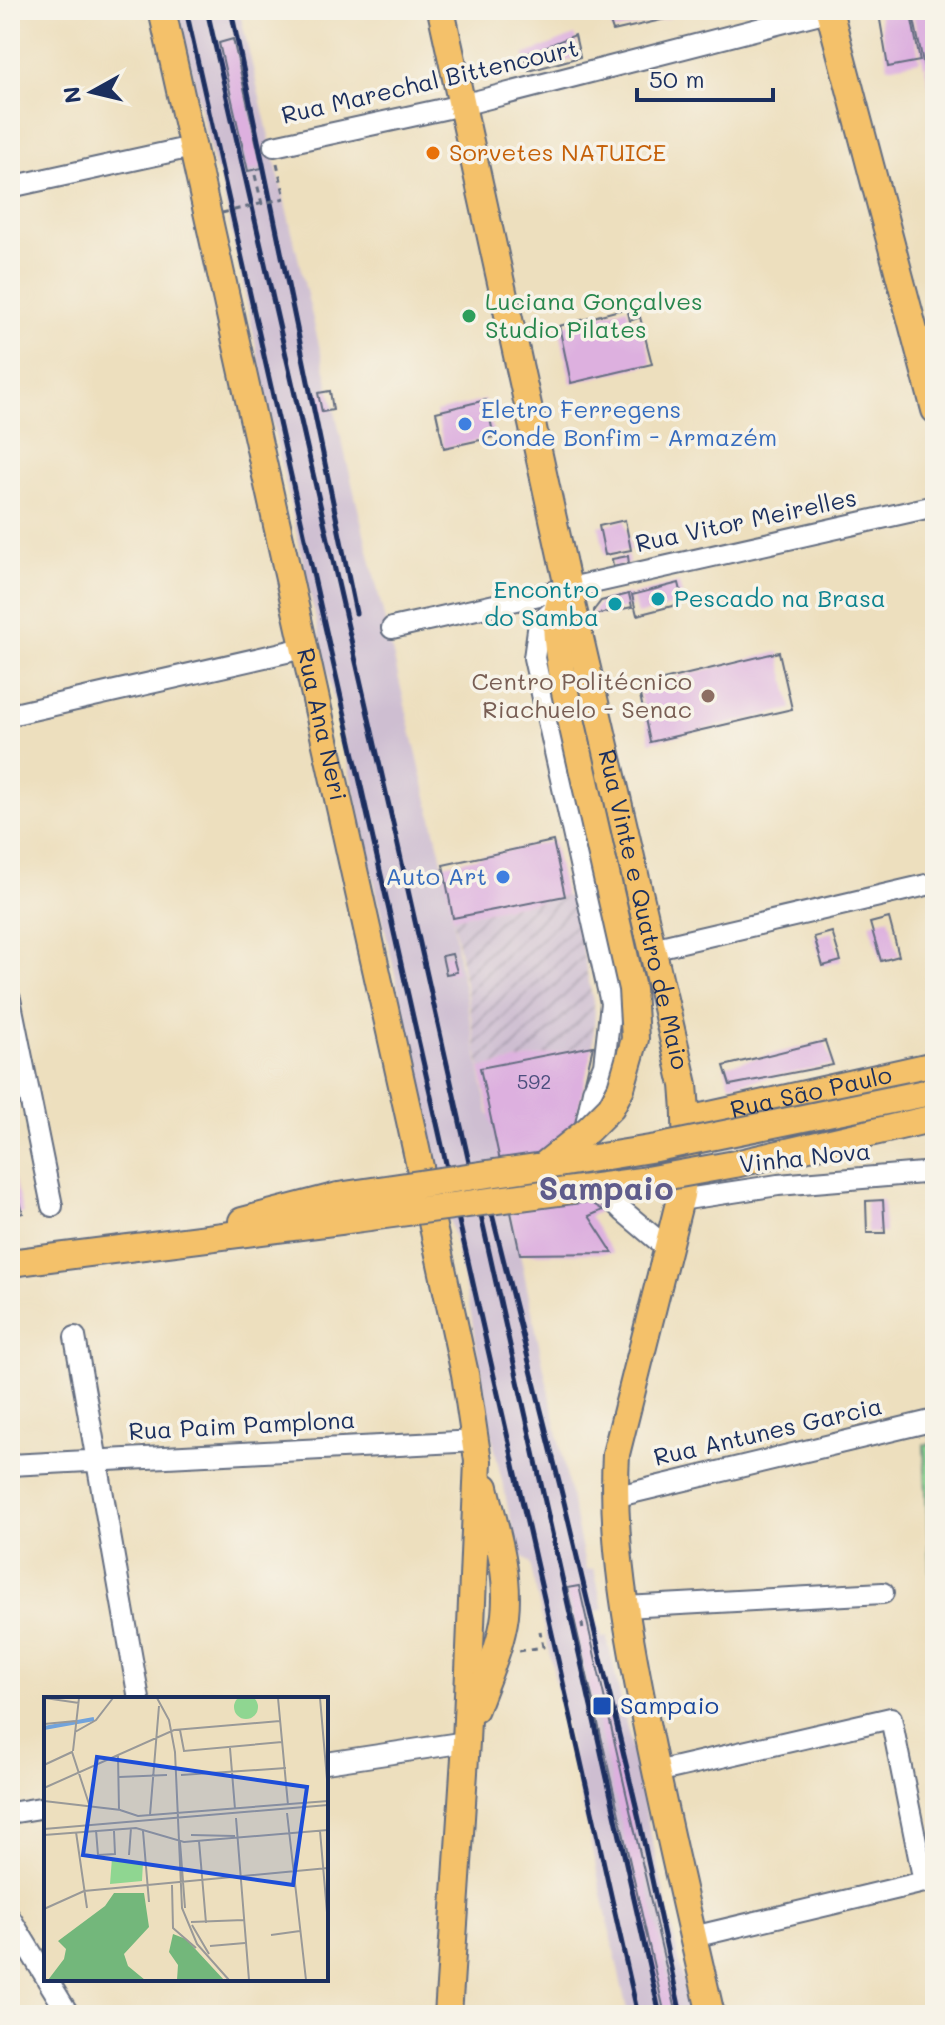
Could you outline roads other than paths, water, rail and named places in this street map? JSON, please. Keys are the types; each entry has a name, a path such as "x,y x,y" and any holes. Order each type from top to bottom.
{"main road":[{"name":"Rua Ana Neri","path":"162,10 423,1180 465,1374 477,1451 503,1557 505,1613 495,1655 466,1736 448,2015"},
{"name":"Rua Vinte e Quatro de Maio","path":"441,10 562,597 684,1085 688,1156 680,1200 616,1454 614,1497 625,1607 656,1772 711,2015"},
{"path":"830,10 935,410"},
{"path":"543,1166 573,1144 611,1107 629,1065 635,1039 632,989 562,679 562,597"},
{"name":"Rua São Paulo","path":"688,1120 935,1065"},
{"path":"339,1209 543,1166 656,1148 935,1091"},
{"path":"10,1263 189,1240 255,1216 641,1181 735,1164 935,1118"}],"street":[{"name":"Rua Marechal Bittencourt","path":"275,152 830,10"},
{"path":"10,187 192,147"},
{"name":"Rua Vitor Meirelles","path":"392,628 562,597 935,506"},
{"name":"Rua Vinte e Quatro de Maio","path":"562,597 539,623 534,658 611,1003 604,1065 593,1091 581,1148 592,1180 668,1249"},
{"path":"10,715 304,648"},
{"path":"652,949 935,883"},
{"path":"10,999 52,1206"},
{"name":"Vinha Nova","path":"680,1200 778,1185 935,1172"},
{"path":"75,1337 139,1697"},
{"name":"Rua Antunes Garcia","path":"614,1497 935,1420"},
{"name":"Rua Paim Pamplona","path":"10,1465 97,1459 477,1451"},
{"path":"625,1607 883,1593"},
{"path":"656,1772 891,1718 924,1882 693,1937"},
{"path":"328,1763 466,1736"},
{"path":"10,1813 44,1807"},
{"path":"10,1918 44,1975"},
{"path":"48,1981 69,2015"}],"railway":[{"path":"186,10 638,2015"},
{"path":"207,10 660,2015"},
{"path":"231,10 356,613"},
{"path":"489,1202 639,1819 681,2015"}],"place":[{"name":"Sorvetes NATUICE","path":"433,153"},
{"name":"Luciana Gonçalves Studio Pilates","path":"469,316"},
{"name":"Eletro Ferregens Conde Bonfim - Armazém","path":"465,424"},
{"name":"Pescado na Brasa","path":"658,599"},
{"name":"Encontro do Samba","path":"615,604"},
{"name":"Centro Politécnico Riachuelo - Senac","path":"708,696"},
{"name":"Auto Art","path":"503,877"},
{"name":"Sampaio","path":"602,1706"}],"district":[{"name":"Sampaio","path":"606,1189"}]}
